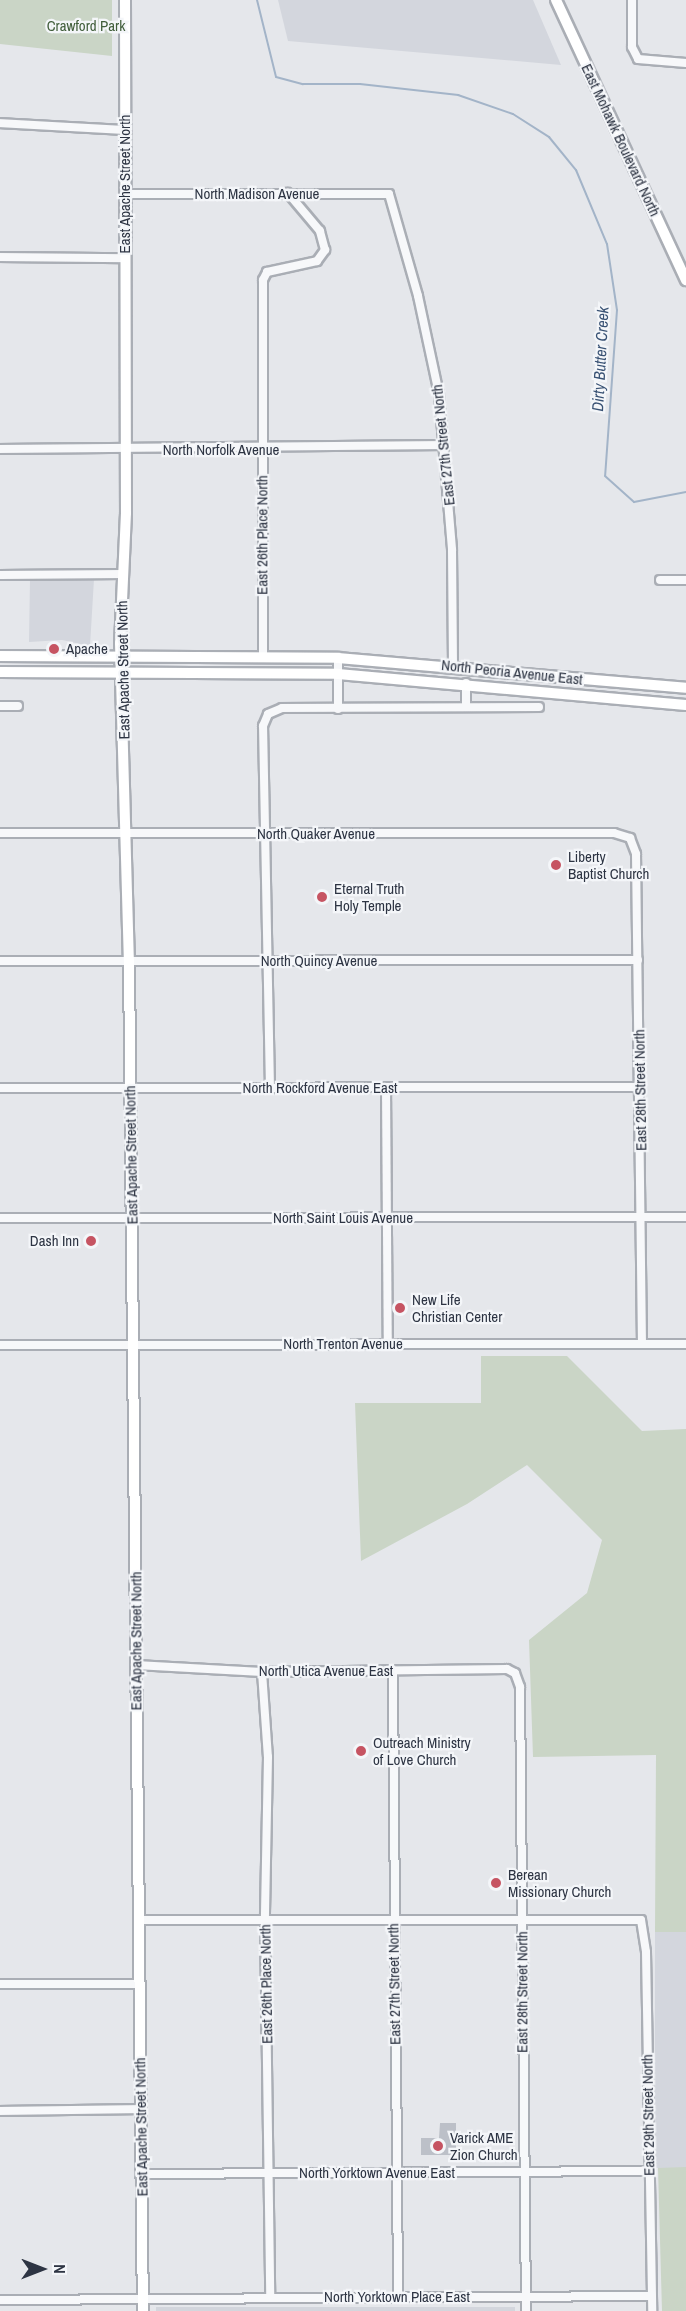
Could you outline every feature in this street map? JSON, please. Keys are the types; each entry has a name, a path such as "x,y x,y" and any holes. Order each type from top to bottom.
{"main road":[{"name":"East Apache Street North","path":"125,0 126,450 121,657 129,961 144,2311"},
{"name":"East Mohawk Boulevard North","path":"556,0 686,280"},
{"name":"North Peoria Avenue East","path":"0,656 338,658 453,665 686,688"},
{"name":"North Peoria Avenue East","path":"0,672 338,674 466,682 686,705"}],"street":[{"path":"632,0 632,47 638,59 686,63"},
{"path":"0,123 125,130"},
{"name":"East 26th Place North","path":"263,656 261,295 267,272 306,265 326,250 320,231 288,193"},
{"name":"North Madison Avenue","path":"126,194 389,194"},
{"name":"East 27th Street North","path":"389,194 437,383 452,550 453,665"},
{"path":"0,257 125,258"},
{"name":"North Norfolk Avenue","path":"0,449 262,450 442,445"},
{"path":"0,575 123,574"},
{"path":"660,580 686,580"},
{"path":"338,658 338,709"},
{"name":"North Peoria Avenue East","path":"466,682 466,707"},
{"path":"0,705 18,705"},
{"path":"270,1089 263,726 268,714 278,708 539,707"},
{"name":"North Quaker Avenue","path":"0,833 614,833 630,838"},
{"name":"East 28th Street North","path":"630,838 636,854 642,1344"},
{"name":"North Quincy Avenue","path":"0,961 638,960"},
{"name":"North Rockford Avenue East","path":"0,1088 640,1087"},
{"path":"386,1088 388,1344"},
{"name":"North Saint Louis Avenue","path":"0,1218 686,1216"},
{"name":"North Trenton Avenue","path":"0,1345 686,1344"},
{"name":"North Utica Avenue East","path":"136,1665 262,1671 507,1669 515,1673"},
{"name":"East 26th Place North","path":"262,1671 268,1757 265,1920 270,2297"},
{"name":"East 27th Street North","path":"393,1671 395,2173 398,2297"},
{"name":"East 28th Street North","path":"515,1673 520,1687 526,2311"},
{"path":"139,1920 522,1919"},
{"name":"East 29th Street North","path":"522,1919 641,1920 652,2311"},
{"path":"0,1984 139,1984"},
{"path":"0,2111 141,2109"},
{"name":"North Yorktown Avenue East","path":"141,2174 649,2171"},
{"name":"North Yorktown Place East","path":"143,2298 651,2296"},
{"path":"0,2300 143,2298"}],"shaded area":[{"path":"278,0 533,0 561,65 288,41"},
{"path":"30,579 94,579 90,646 62,640 29,642"},
{"path":"655,1932 686,1932 686,2168 655,2168"},
{"path":"156,2307 515,2307 515,2311 156,2311"}],"green space":[{"name":"Crawford Park","path":"0,0 112,0 112,56 0,44"},
{"path":"481,1356 567,1356 642,1431 686,1429 686,1932 655,1932 656,1755 533,1757 529,1640 587,1593 602,1540 527,1465 467,1504 361,1561 355,1403 481,1403"},
{"path":"686,2167 686,2311 662,2311 658,2168"}],"building":[{"name":"Varick AME Zion Church","path":"440,2123 456,2123 456,2155 421,2155 421,2138 439,2138"}],"waterway":[{"name":"Dirty Butter Creek","path":"257,0 276,77 303,84 360,84 458,95 513,114 549,137 576,170 607,244 617,310 605,476 634,502 686,492"}],"place":[{"name":"Apache","path":"54,649"},
{"name":"Liberty Baptist Church","path":"556,865"},
{"name":"Eternal Truth Holy Temple","path":"322,897"},
{"name":"Dash Inn","path":"91,1241"},
{"name":"New Life Christian Center","path":"400,1308"},
{"name":"Outreach Ministry of Love Church","path":"361,1751"},
{"name":"Berean Missionary Church","path":"496,1883"},
{"name":"Varick AME Zion Church","path":"438,2146"}]}
